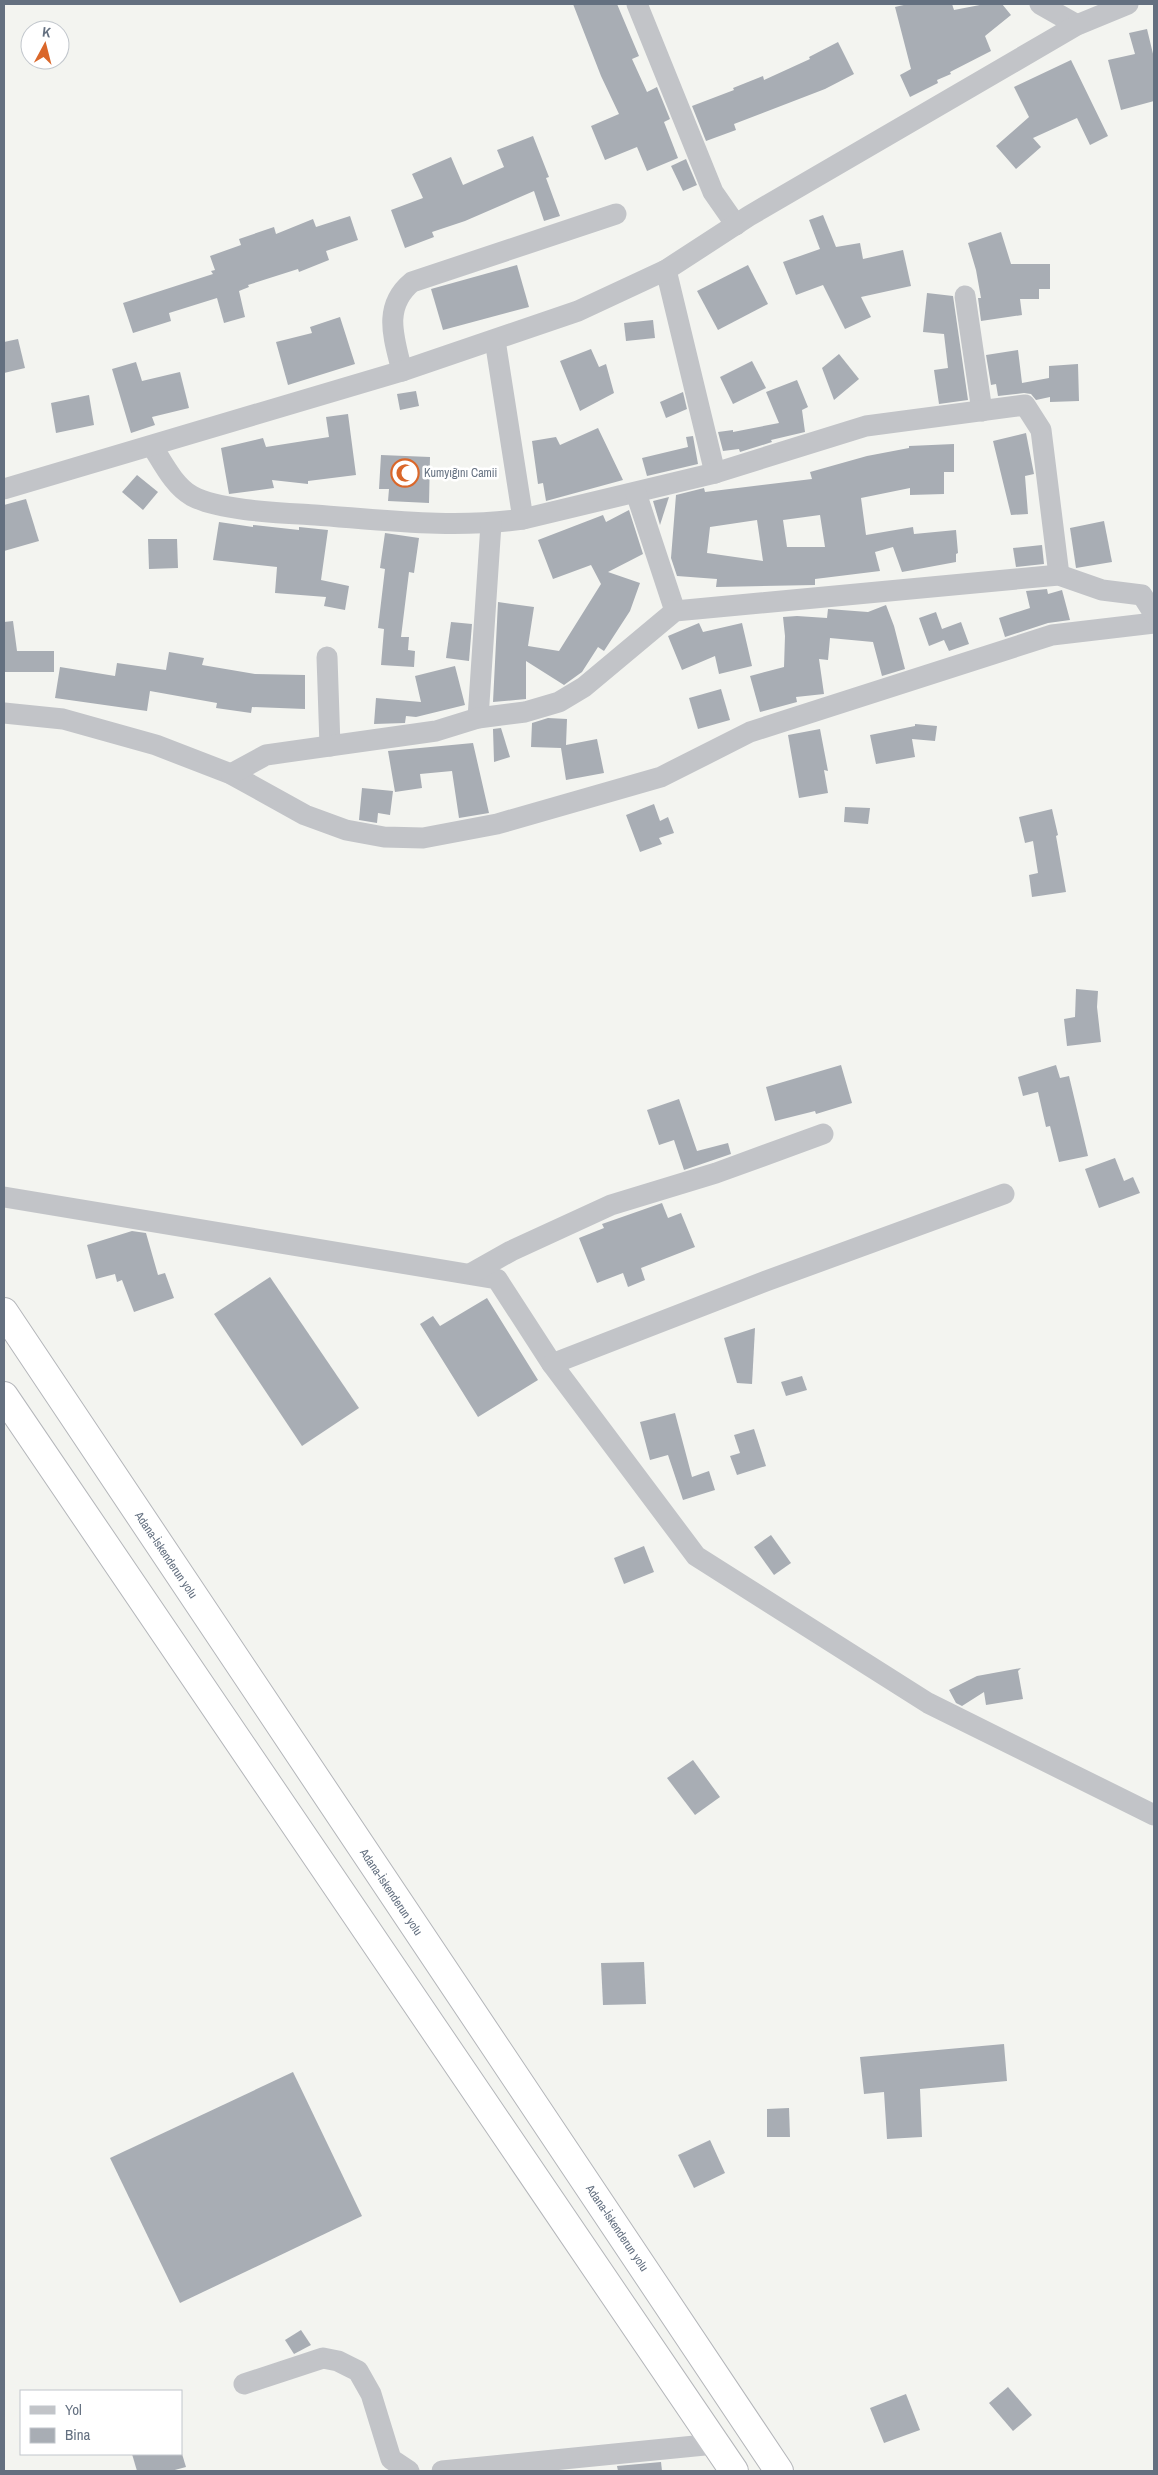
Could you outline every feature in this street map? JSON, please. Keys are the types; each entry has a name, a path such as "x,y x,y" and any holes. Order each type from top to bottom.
{"highway":[{"name":"Adana-İskenderun yolu","path":"4,1312 779,2471"},
{"path":"4,1396 734,2471"}],"street":[{"path":"637,4 710,184 736,225"},
{"path":"1040,4 1077,25"},
{"path":"4,489 402,371 578,311 666,270 736,225 1077,25 1128,4"},
{"path":"402,371 393,334 392,317 395,303 401,291 412,282 616,214"},
{"path":"666,270 715,473"},
{"path":"965,296 982,411"},
{"path":"495,340 523,520"},
{"path":"152,446 177,484 192,496 216,504 290,514 426,523 491,524 523,520 715,473 866,426 1025,405 1041,430 1059,575"},
{"path":"636,493 675,612"},
{"path":"478,718 491,524"},
{"path":"231,774 266,755 436,732 478,718 525,712 559,702 584,687 675,612 1059,575 1102,590 1142,595 1154,614"},
{"path":"4,713 63,719 156,745 231,774 305,815 346,830 384,836 424,838 497,824 662,778 750,732 1052,634 1154,623"},
{"path":"327,657 330,746"},
{"path":"472,1273 511,1252 611,1205 716,1173 823,1134"},
{"path":"552,1364 766,1280 1004,1194"},
{"path":"4,1197 472,1273 497,1279 552,1364 696,1556 928,1703 1154,1815"},
{"path":"244,2384 323,2358 338,2361 358,2371 370,2394 391,2459 410,2471"},
{"path":"442,2471 715,2444"}],"building":[{"path":"573,4 617,4 639,56 632,59 647,92 657,87 670,119 664,122 678,158 647,171 637,147 605,160 591,126 619,114 601,76"},
{"path":"908,4 952,4 954,10 985,4 1002,4 1011,15 985,36 991,51 950,72 951,74 937,80 938,83 910,97 900,75 911,69 895,7"},
{"path":"1147,29 1154,58 1154,101 1121,110 1108,60 1135,54 1129,33"},
{"path":"838,42 854,74 825,89 734,124 736,130 706,141 692,106 734,90 733,88 763,76 764,80 810,59 809,57"},
{"path":"1071,60 1108,136 1090,145 1077,118 1033,138 1041,147 1016,169 996,146 1029,117 1014,87"},
{"path":"533,136 549,177 546,178 560,216 544,221 534,191 465,221 432,232 434,237 405,248 391,210 423,198 412,174 451,157 463,185 504,167 497,150"},
{"path":"686,159 697,185 683,191 671,166"},
{"path":"823,215 836,247 860,243 863,259 903,250 911,286 861,297 871,317 845,329 823,285 796,295 783,262 820,249 809,220"},
{"path":"350,216 358,240 326,251 329,260 299,272 298,269 248,285 249,287 239,291 245,317 224,323 217,298 169,313 171,321 133,333 123,303 213,274 211,271 215,270 210,256 241,245 239,239 274,227 276,234 313,219 316,227"},
{"path":"1001,232 1011,264 1050,264 1050,289 1039,289 1039,299 1020,299 1022,315 981,321 978,298 981,298 976,270 968,243"},
{"path":"517,265 529,307 443,330 431,289"},
{"path":"748,265 768,304 718,330 697,291"},
{"path":"927,293 953,296 968,400 939,404 934,370 948,368 944,334 923,332"},
{"path":"340,317 355,364 288,385 276,342 312,333 310,327"},
{"path":"653,320 655,338 626,341 624,323"},
{"path":"18,339 25,368 4,373 4,342"},
{"path":"591,349 599,367 606,364 614,393 580,411 560,361"},
{"path":"1018,350 1022,383 1049,378 1049,366 1078,364 1079,401 1050,402 1050,397 1036,400 1031,394 1024,393 998,396 996,384 991,385 986,355"},
{"path":"839,354 859,379 834,400 822,368"},
{"path":"752,361 766,388 733,404 720,377"},
{"path":"136,362 142,381 180,372 189,408 152,417 155,425 131,433 112,369"},
{"path":"797,380 808,407 802,410 805,432 771,440 772,442 740,452 739,449 723,451 718,432 733,430 733,432 779,423 766,392"},
{"path":"416,391 419,406 400,410 397,394"},
{"path":"683,392 687,409 666,418 660,402"},
{"path":"89,395 94,425 56,433 51,403"},
{"path":"348,414 356,475 308,481 308,484 272,480 274,488 229,494 221,448 263,438 266,447 329,437 326,417"},
{"path":"598,428 623,480 546,501 543,483 538,484 532,441 556,437 560,445"},
{"path":"1026,433 1034,474 1025,476 1028,514 1011,515 993,441"},
{"path":"693,436 698,464 647,476 642,458 688,447 686,437"},
{"path":"954,444 954,472 944,472 944,494 910,495 910,488 861,498 866,535 913,527 914,534 956,530 958,553 956,554 956,562 902,572 893,547 875,552 880,571 815,579 815,585 716,587 717,579 677,576 671,558 676,495 704,488 705,492 812,479 810,472 867,456 909,448 909,446","holes":["820,515 825,547 787,547 783,520","757,520 763,561 707,553 710,527"]},
{"name":"Kumyığını Camii","path":"381,455 430,457 429,503 388,501 389,489 379,489"},
{"path":"137,475 158,492 143,510 122,492"},
{"path":"669,497 660,525 653,501"},
{"path":"26,499 39,541 4,551 4,505"},
{"path":"629,510 643,554 608,572 640,583 630,611 604,651 598,647 582,672 564,685 526,661 526,699 493,702 498,602 534,607 528,646 559,651 601,584 591,565 553,579 538,540 603,515 606,522"},
{"path":"1104,521 1112,562 1076,568 1070,528"},
{"path":"219,522 253,527 253,525 299,530 299,527 328,530 321,580 349,586 345,610 324,606 326,597 275,593 277,567 213,560"},
{"path":"385,533 419,538 414,573 409,572 401,637 409,637 408,650 415,651 414,667 381,665 384,629 378,628 385,569 380,568"},
{"path":"148,539 177,539 178,568 149,569"},
{"path":"1042,545 1044,564 1016,567 1013,548"},
{"path":"1047,589 1048,594 1062,590 1070,620 1048,623 1005,637 999,618 1030,608 1026,591"},
{"path":"886,605 894,626 905,669 882,676 873,642 830,638 828,660 819,659 824,694 796,697 797,702 760,712 750,676 784,667 785,636 783,617 827,618 828,609 868,612"},
{"path":"936,612 942,629 961,622 969,644 949,651 944,640 929,646 919,618"},
{"path":"13,621 17,651 54,651 54,672 4,672 4,622"},
{"path":"451,622 472,624 469,661 446,658"},
{"path":"699,623 703,632 742,623 752,666 719,674 715,656 682,670 668,636"},
{"path":"169,652 204,658 202,665 255,674 305,675 305,709 252,707 251,713 216,708 217,703 150,691 147,711 55,698 60,667 115,676 117,663 166,670"},
{"path":"455,666 465,705 416,717 406,716 405,723 374,724 376,698 421,702 415,676"},
{"path":"721,689 730,720 698,729 689,698"},
{"path":"548,718 567,719 566,745 597,739 604,773 566,780 561,748 531,747 532,723"},
{"path":"915,724 937,726 935,741 912,739 915,757 876,764 870,735 915,726"},
{"path":"501,728 510,757 494,762 493,729"},
{"path":"820,729 828,771 824,770 828,793 799,798 788,735"},
{"path":"473,743 489,813 459,818 452,771 420,774 422,788 395,792 388,751"},
{"path":"362,788 393,791 390,815 378,813 377,823 359,820"},
{"path":"654,804 660,821 668,817 674,833 659,838 662,844 640,852 626,815"},
{"path":"845,807 870,808 868,824 844,822"},
{"path":"1052,809 1058,835 1056,836 1066,892 1032,897 1029,875 1038,873 1033,841 1025,843 1019,817"},
{"path":"1076,989 1098,991 1097,1007 1101,1042 1067,1046 1064,1019 1075,1017"},
{"path":"841,1065 852,1103 816,1114 815,1111 775,1121 766,1087"},
{"path":"1056,1065 1060,1078 1069,1076 1088,1156 1059,1162 1050,1126 1046,1127 1038,1092 1023,1096 1018,1077"},
{"path":"679,1099 697,1151 728,1143 731,1154 684,1170 674,1140 659,1145 647,1110"},
{"path":"1115,1158 1124,1181 1133,1177 1140,1193 1099,1208 1085,1169"},
{"path":"662,1203 668,1218 681,1213 695,1247 641,1268 645,1280 628,1287 623,1273 597,1283 579,1238 604,1228 602,1224"},
{"path":"132,1231 146,1233 158,1275 165,1273 174,1298 134,1312 122,1280 117,1282 115,1274 96,1279 87,1245"},
{"path":"270,1277 359,1408 302,1446 214,1314"},
{"path":"487,1298 538,1380 478,1417 420,1324 433,1316 440,1326"},
{"path":"755,1328 752,1384 737,1383 724,1338"},
{"path":"802,1376 807,1390 786,1396 781,1382"},
{"path":"675,1413 692,1477 709,1471 715,1490 683,1500 668,1455 650,1460 640,1422"},
{"path":"754,1429 766,1466 737,1475 730,1456 740,1453 734,1435"},
{"path":"771,1535 791,1563 774,1575 754,1547"},
{"path":"644,1546 654,1572 624,1584 614,1558"},
{"path":"1021,1668 1018,1671 1023,1699 986,1705 984,1692 962,1706 956,1703 949,1690 977,1676"},
{"path":"693,1760 720,1797 695,1815 667,1778"},
{"path":"644,1962 646,2004 603,2005 601,1963"},
{"path":"1004,2044 1007,2081 920,2089 922,2137 887,2139 884,2092 864,2094 860,2057"},
{"path":"293,2072 362,2216 180,2303 110,2158"},
{"path":"789,2108 790,2137 767,2137 767,2109"},
{"path":"710,2140 725,2173 694,2188 678,2155"},
{"path":"301,2330 311,2345 294,2354 285,2340"},
{"path":"1008,2387 1032,2415 1013,2431 989,2403"},
{"path":"906,2394 920,2430 884,2443 870,2408"},
{"path":"182,2454 186,2467 171,2471 137,2471 132,2455"},
{"path":"661,2462 662,2471 618,2471 617,2466"}],"place":[{"name":"Kumyığını Camii","path":"405,473"}]}
